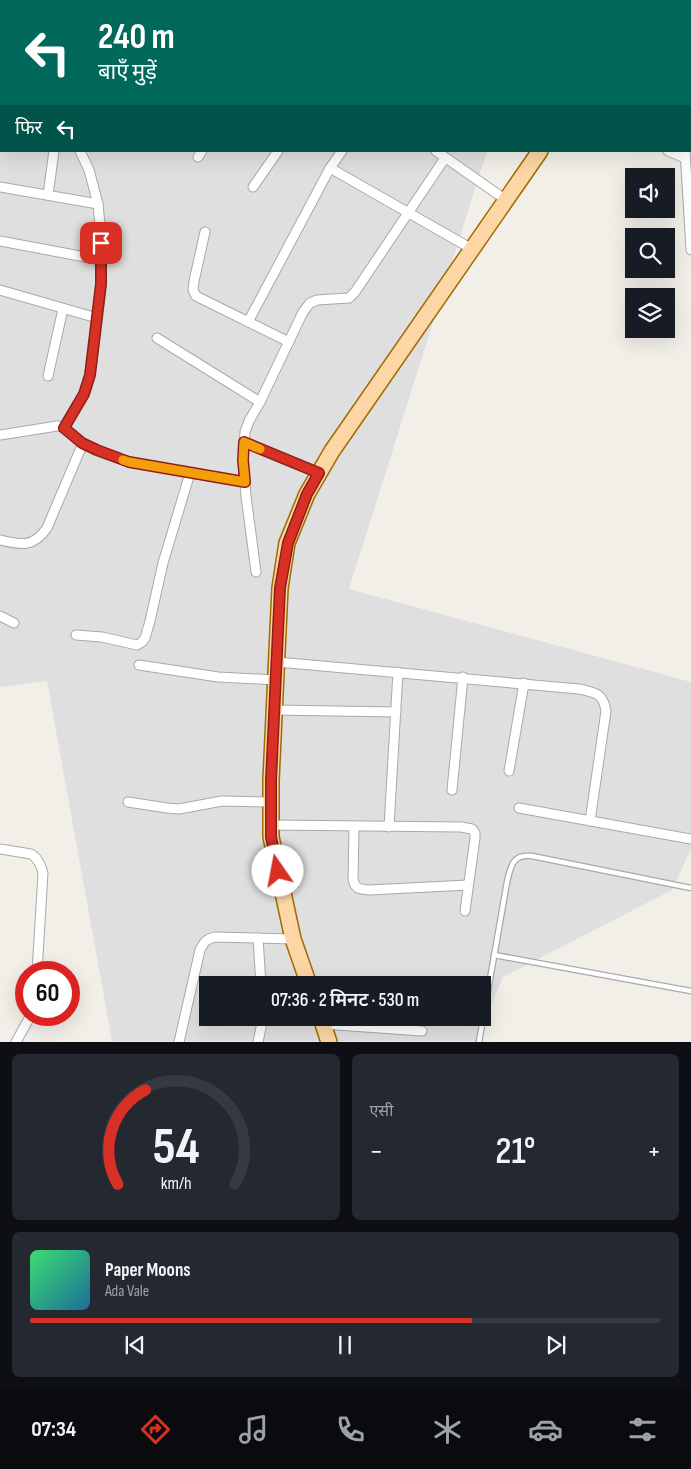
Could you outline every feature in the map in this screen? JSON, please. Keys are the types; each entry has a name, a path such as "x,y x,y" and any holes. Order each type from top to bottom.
{"main road":[{"path":"306,976 292,939 271,837 274,710 280,588 288,543 307,494 338,443 539,152"},
{"path":"324,1026 329,1042"}],"street":[{"path":"48,195 54,152"},
{"path":"64,428 84,394 90,375 101,284 98,204 89,170 80,152"},
{"path":"253,188 277,152"},
{"path":"248,322 330,168 341,152"},
{"path":"437,152 506,200"},
{"path":"685,154 691,250"},
{"path":"256,572 243,460 245,432 249,421 303,312 310,303 317,300 349,298 355,292 445,158"},
{"path":"330,168 472,249"},
{"path":"0,187 98,204"},
{"path":"205,232 193,290 196,296 289,342"},
{"path":"0,241 101,260"},
{"path":"0,290 97,318"},
{"path":"48,376 64,309"},
{"path":"157,338 260,402"},
{"path":"0,435 57,426 64,428 82,443 129,462 245,482"},
{"path":"244,442 319,473"},
{"path":"0,540 20,544 30,543 42,536 82,443"},
{"path":"76,635 102,637 133,644 142,642 145,638 163,563 190,473"},
{"path":"0,616 14,623"},
{"path":"277,662 463,677 596,692 604,700 606,711 590,821"},
{"path":"139,665 218,678 276,680"},
{"path":"390,827 398,672"},
{"path":"452,790 463,677"},
{"path":"509,771 524,683"},
{"path":"274,710 396,712"},
{"path":"128,802 179,809 222,801 271,802"},
{"path":"519,808 691,839"},
{"path":"271,826 461,827 472,829 475,833 475,838 465,911"},
{"path":"354,827 353,879 356,888 369,890 468,885"},
{"path":"0,849 36,856 41,866 43,873 38,961"},
{"path":"179,1042 200,950 204,941 215,937 292,939"},
{"path":"258,938 260,976"},
{"path":"16,1042 24,1026"},
{"path":"258,1042 261,1026"},
{"path":"372,1026 422,1031"}],"lane":[{"path":"479,1042 507,882 515,859 522,856 532,856 691,888"},
{"path":"494,955 691,991"}],"shaded area":[{"path":"0,152 487,152 349,589 691,682 691,849 672,890 503,977 491,1005 491,976 199,976 199,1026 482,1026 476,1041 112,1041 47,681 0,687"}],"slow traffic":[{"path":"123,460 245,482 244,442 260,449"}],"route":[{"path":"101,243 101,284 90,375 84,394 64,428 82,443 129,462 190,473 245,482 244,442 319,473 307,494 288,543 280,588 271,780 271,837 278,871"}]}
